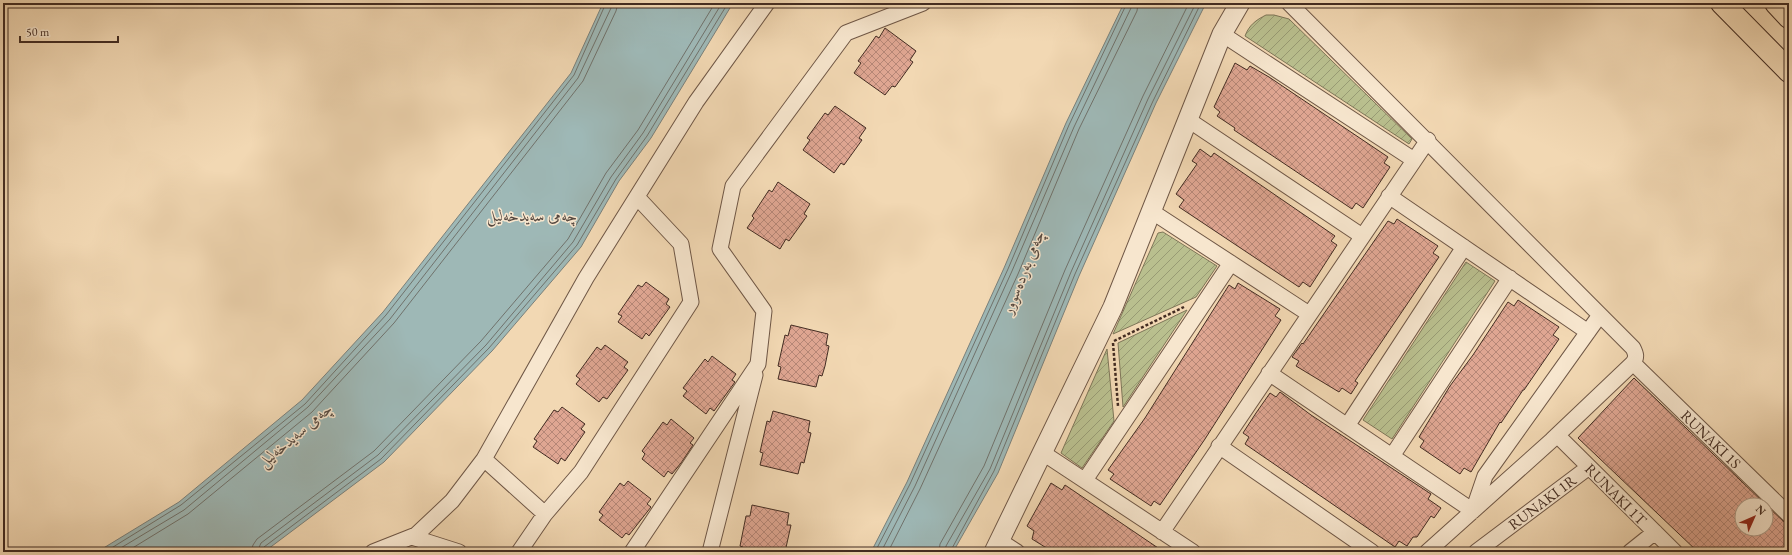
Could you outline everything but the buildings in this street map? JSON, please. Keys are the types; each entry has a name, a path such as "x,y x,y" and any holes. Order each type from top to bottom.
{"highway":[{"path":"1722,3 1789,71"},
{"path":"1776,3 1789,17"}],"street":[{"path":"374,552 416,535 452,501 484,459 586,278 696,102 767,3"},
{"path":"710,552 758,364 764,311 720,249 733,186 846,33 923,3"},
{"path":"1017,552 997,546 1113,307 1222,34 1240,3"},
{"path":"1289,3 1428,140 1633,348 1636,355 1633,363 1557,435 1427,552"},
{"path":"1222,34 1414,160"},
{"path":"1188,119 1362,236"},
{"path":"1162,532 1428,140"},
{"path":"1389,196 1588,332"},
{"path":"519,552 545,514 581,472 691,302 681,244 637,197"},
{"path":"1151,211 1309,314"},
{"path":"1347,426 1464,247"},
{"path":"1085,480 1231,263"},
{"path":"1392,456 1510,278"},
{"path":"1473,511 1485,476 1600,315"},
{"name":"RUNAKI 1S","path":"1633,363 1789,515"},
{"path":"632,552 758,364"},
{"path":"1269,373 1473,511"},
{"name":"RUNAKI 1T","path":"1557,435 1676,552"},
{"path":"1219,446 1372,552"},
{"path":"1043,453 1193,552"},
{"path":"484,459 545,514"},
{"name":"RUNAKI 1R","path":"1476,552 1589,467"},
{"path":"1630,552 1655,532"},
{"path":"412,537 459,552"}],"path":[{"path":"1120,428 1113,341 1209,295"}],"green space":[{"path":"1266,15 1274,15 1289,19 1412,139 1409,144 1245,36 1253,23"},
{"path":"1163,232 1217,266 1196,297 1113,334 1158,233"},
{"path":"1466,262 1495,281 1392,439 1363,420"},
{"path":"1187,310 1123,407 1118,343"},
{"path":"1107,349 1114,421 1082,468 1061,453"}],"water":[{"name":"چەمی سەیدخەلیل","path":"603,3 733,3 651,138 619,181 581,247 492,351 384,462 264,552 97,552 179,502 302,400 383,312 571,73"},
{"name":"چەمی بەردەسوور","path":"1124,3 1206,3 1156,103 1079,276 998,473 953,552 871,552 907,482 1004,268 1066,123"}]}
